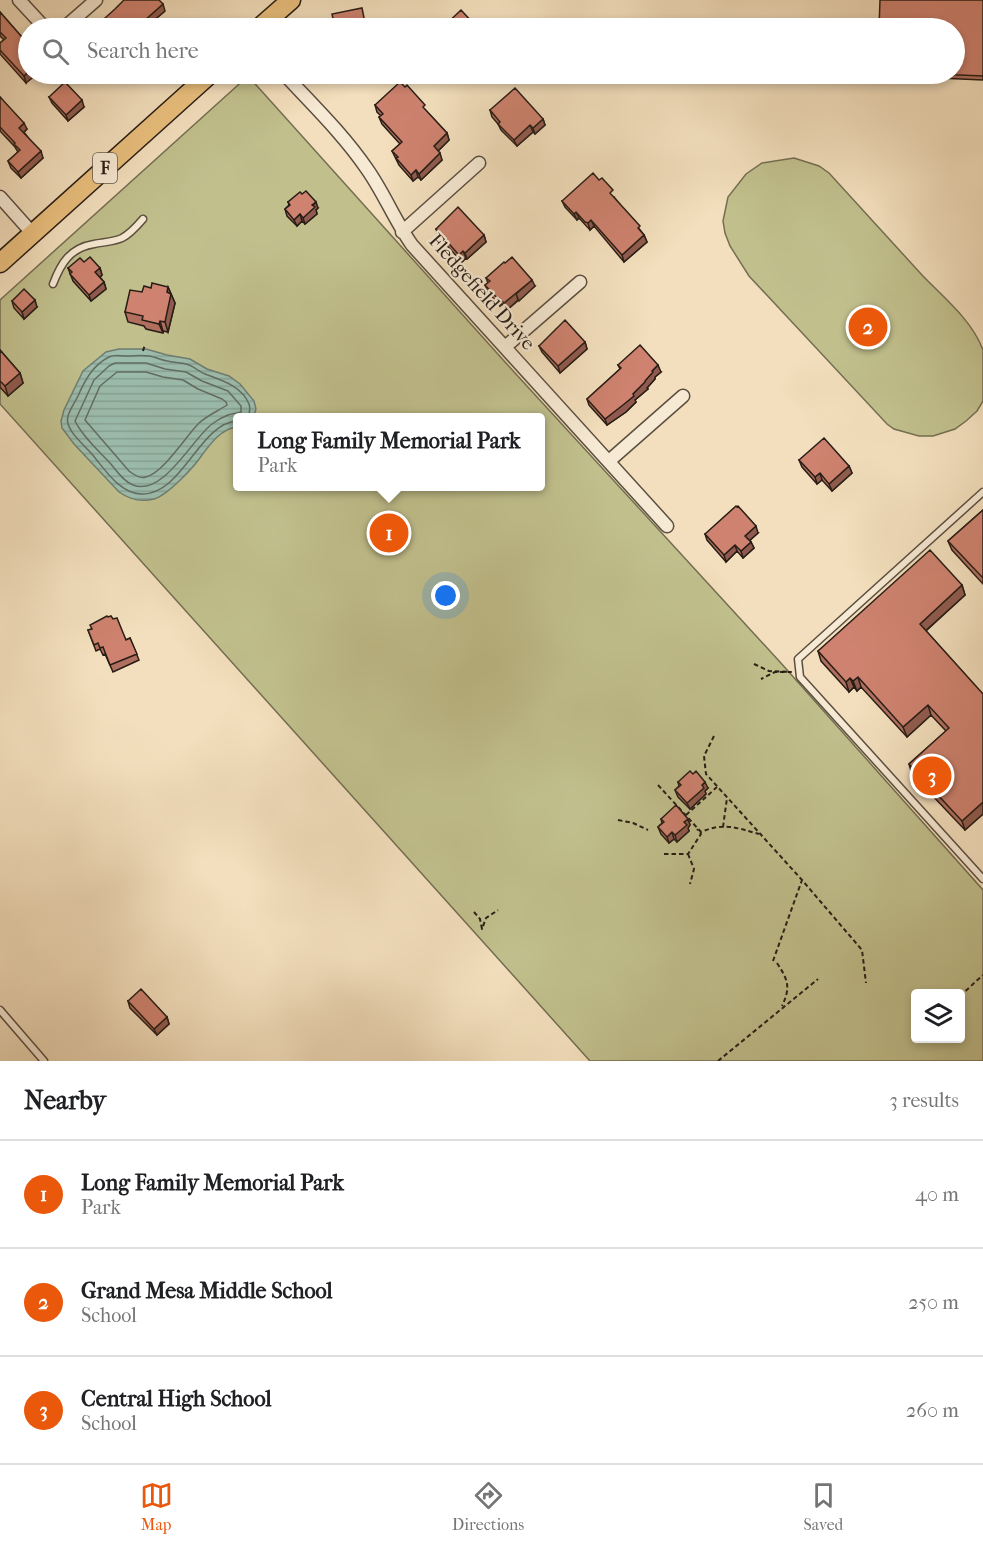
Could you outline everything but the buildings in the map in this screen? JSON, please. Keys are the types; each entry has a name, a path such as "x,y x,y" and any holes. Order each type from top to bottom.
{"main road":[{"path":"270,18 291,0"},
{"name":"F","path":"0,263 199,84"}],"street":[{"path":"19,0 36,18"},
{"path":"75,18 96,0"},
{"name":"Fledgefield Drive","path":"293,84 358,156 369,171 402,232 412,245 667,526"},
{"path":"402,232 479,163"},
{"path":"0,197 33,234"},
{"path":"505,347 580,282"},
{"path":"609,461 683,396"}],"lane":[{"path":"53,284 64,261 73,253 91,244 122,238 143,219"},
{"path":"983,492 798,659 800,677 983,879"},
{"path":"0,1010 44,1061"}],"path":[{"path":"143,351 145,344"},
{"path":"754,664 769,671 791,672 775,672 761,679"},
{"path":"714,736 704,756 706,774 862,950 866,983"},
{"path":"658,785 701,831 714,826 723,826 761,834"},
{"path":"686,815 717,787"},
{"path":"723,826 728,798"},
{"path":"686,815 701,834 688,854"},
{"path":"618,820 633,823 648,830"},
{"path":"664,854 688,854"},
{"path":"688,854 694,869 690,884"},
{"path":"773,961 802,880"},
{"path":"474,912 480,919 482,929 486,918 498,910"},
{"path":"777,963 787,978 788,989 781,1009"},
{"path":"965,991 983,975"},
{"path":"718,1061 818,979"}],"shaded area":[{"path":"239,84 255,84 505,362 780,662 983,890 983,1061 590,1061 0,404 0,300"},
{"path":"794,158 819,166 829,173 956,310 978,339 983,350 983,401 977,411 955,429 933,436 919,436 894,429 887,424 749,276 730,246 723,221 728,197 746,174 762,163"}],"water":[{"path":"119,349 146,349 190,359 207,369 229,376 240,384 254,401 255,413 233,413 233,428 217,437 180,480 160,496 145,500 127,496 119,492 62,428 64,410 83,371 106,352"}],"place":[{"name":"Grand Mesa Middle School","path":"868,327"},
{"name":"Long Family Memorial Park","path":"389,533"},
{"name":"Central High School","path":"932,776"}]}
